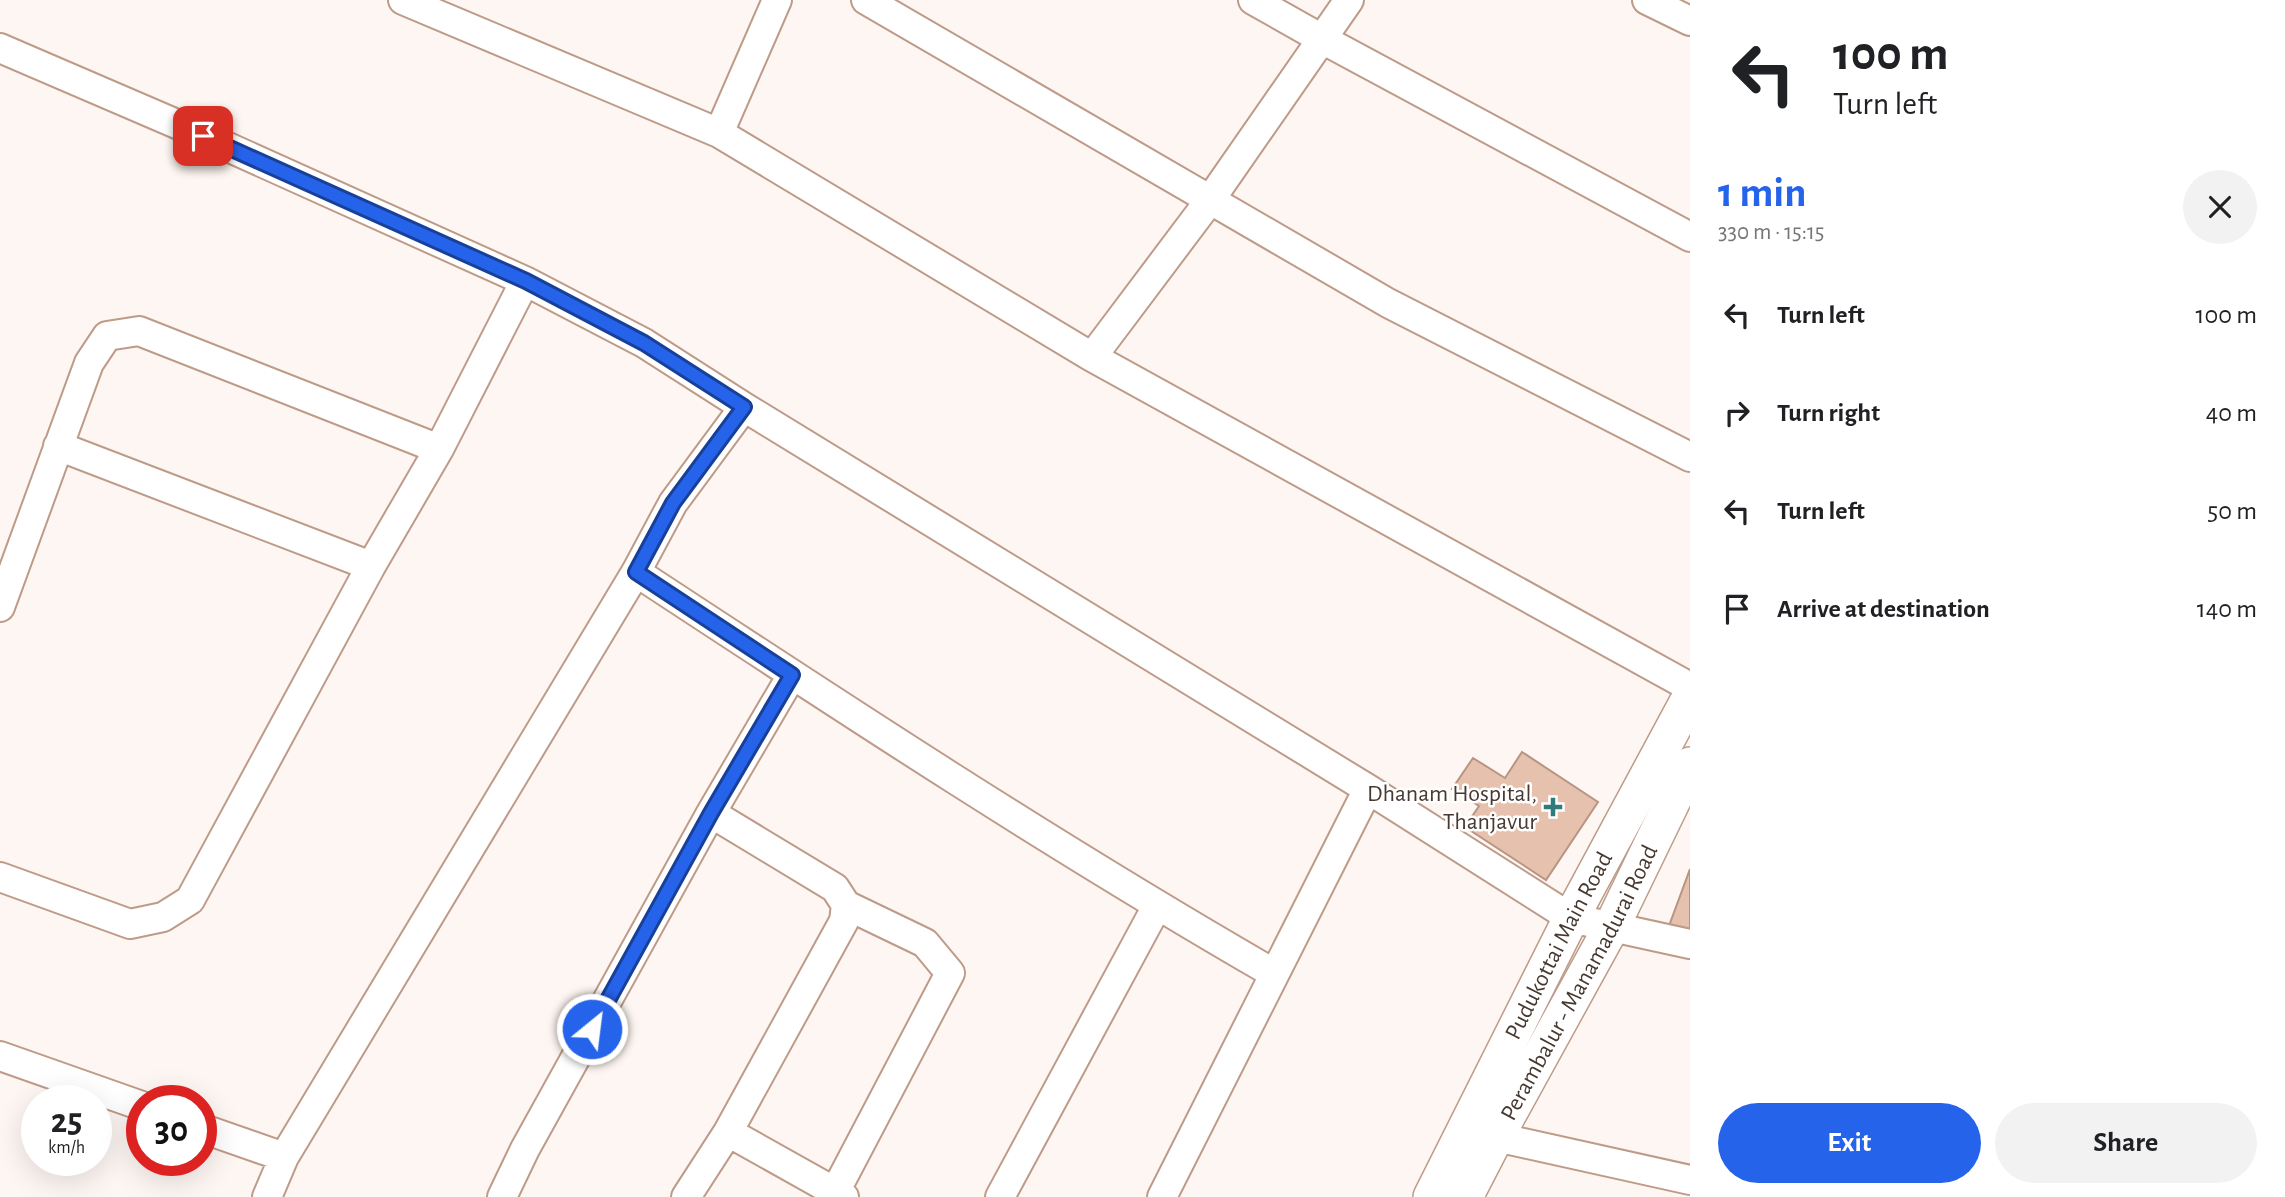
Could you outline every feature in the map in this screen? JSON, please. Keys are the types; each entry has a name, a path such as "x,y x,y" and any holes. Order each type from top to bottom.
{"main road":[{"name":"Pudukottai Main Road","path":"1431,1197 1571,918 1690,697"},
{"name":"Perambalur - Manamadurai Road","path":"1465,1197 1612,926 1690,765"}],"street":[{"path":"403,0 719,133 1091,357 1690,687"},
{"path":"719,133 777,0"},
{"path":"866,0 1388,303 1690,457"},
{"path":"1254,0 1322,40 1690,237"},
{"path":"1091,357 1210,200 1349,0"},
{"path":"1647,0 1690,21"},
{"path":"2,56 179,125 526,281 644,343 1368,789 1571,918 1690,944"},
{"path":"0,877 130,924 163,918 190,900 371,566 439,449 526,281"},
{"path":"0,607 89,363 107,336 139,331 439,449"},
{"path":"267,1197 284,1157 636,572 673,503 744,407"},
{"path":"58,446 371,566"},
{"path":"636,572 792,675 1157,906 1273,974"},
{"path":"502,1197 525,1149 711,813 792,675"},
{"path":"1162,1197 1368,789"},
{"path":"711,813 835,888 846,905 926,943 950,973 840,1195 728,1132"},
{"path":"687,1197 728,1132 844,922 846,905"},
{"path":"1000,1197 1157,906"},
{"path":"0,1056 126,1101"},
{"path":"217,1134 284,1157"},
{"path":"1496,1136 1690,1180"}],"building":[{"path":"1522,752 1598,802 1546,880 1465,827 1479,806 1452,789 1473,758 1505,778"},
{"path":"1690,869 1690,938 1666,934"}],"place":[{"name":"Dhanam Hospital, Thanjavur","path":"1553,807"}],"route":[{"path":"203,136 526,281 644,343 744,407 673,503 636,572 792,675 711,813 592,1029"}]}
